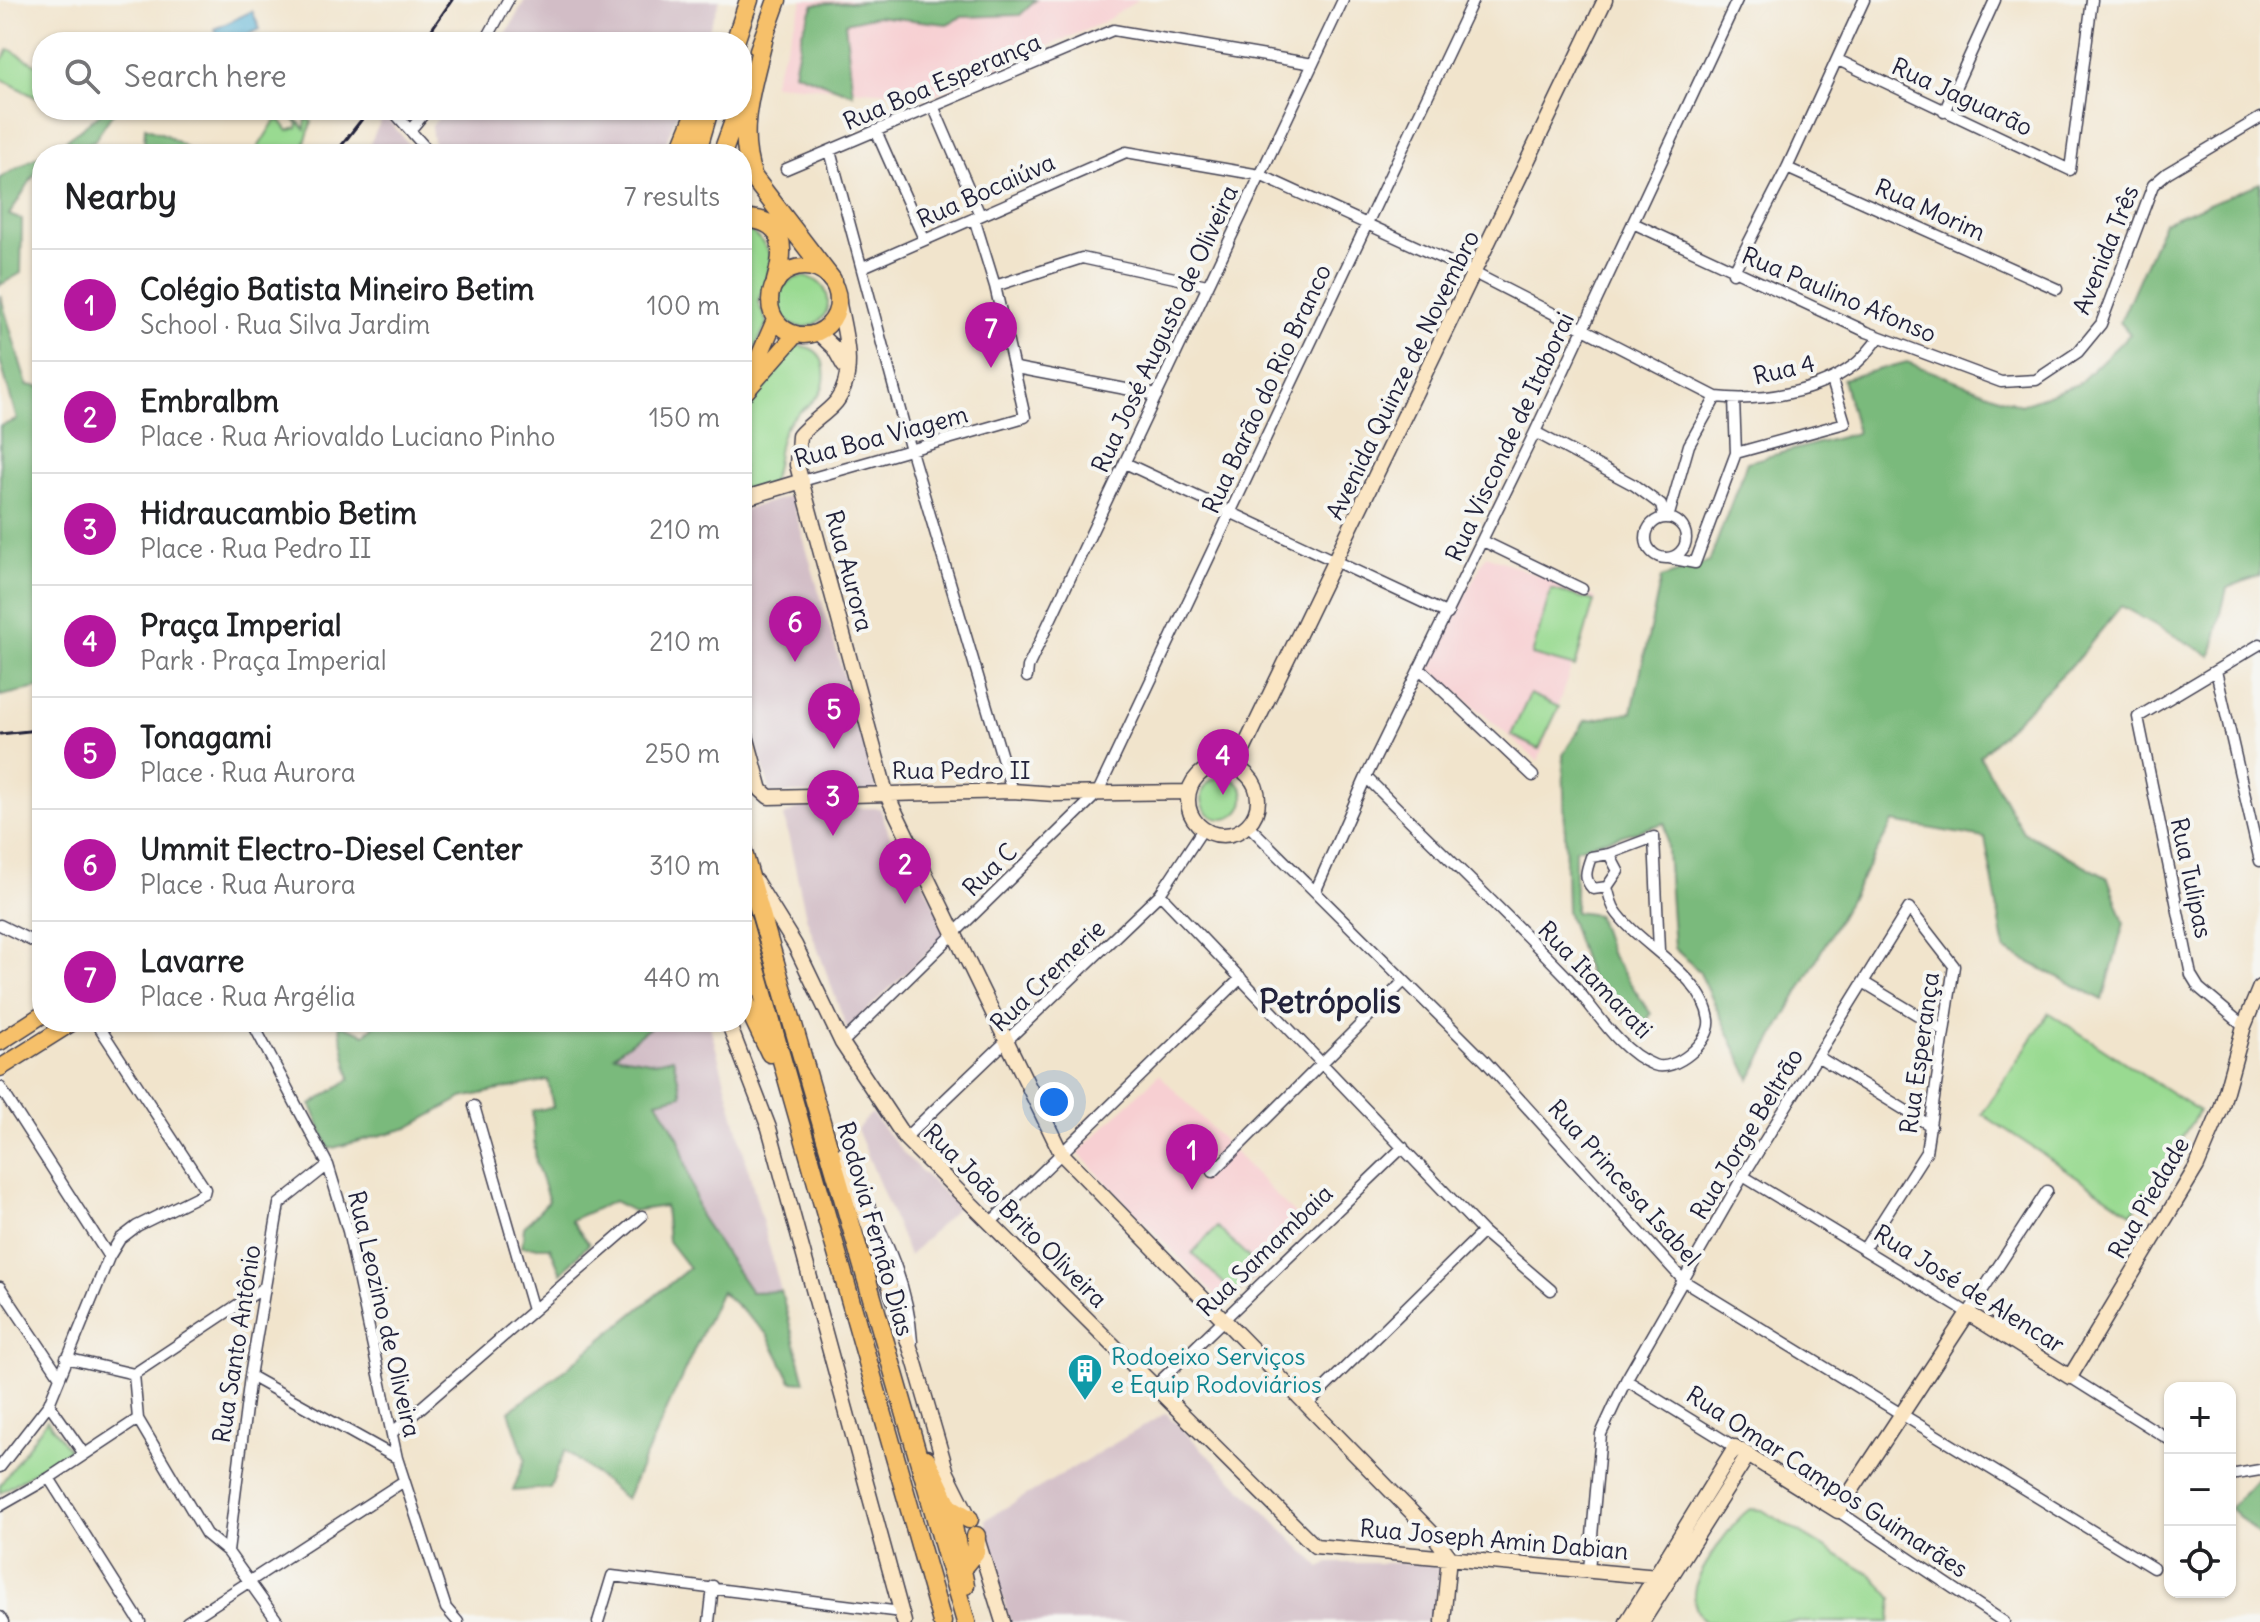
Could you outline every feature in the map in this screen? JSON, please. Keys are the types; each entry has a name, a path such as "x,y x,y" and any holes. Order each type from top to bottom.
{"highway":[{"path":"752,71 777,3"},
{"path":"737,32 746,4"},
{"path":"752,89 763,41"},
{"path":"683,144 693,120"},
{"path":"699,144 706,120"},
{"path":"726,144 734,120"},
{"path":"744,144 745,120"},
{"path":"752,174 832,280"},
{"path":"752,221 764,223 781,240 784,254 776,281"},
{"name":"Rodovia Fernão Dias","path":"752,882 907,1428 966,1622"},
{"name":"Rodovia Fernão Dias","path":"752,955 942,1622"},
{"path":"752,1014 807,1148"},
{"path":"819,1120 844,1153"},
{"path":"907,1428 949,1507 961,1569 976,1622"},
{"path":"949,1507 973,1528 975,1552 961,1569"}],"main road":[{"path":"752,372 775,320 770,300 776,281 793,268 804,267 814,268 832,280 838,299 833,319 817,332 796,334 775,320"},
{"path":"752,383 796,334"},
{"path":"0,1042 32,1021"},
{"path":"0,1068 57,1032"}],"street":[{"path":"490,32 508,0"},
{"name":"Rua José Augusto de Oliveira","path":"1027,677 1028,667 1343,0"},
{"name":"Rua Barão do Rio Branco","path":"1097,794 1473,0"},
{"name":"Avenida Quinze de Novembro","path":"1235,767 1337,563 1605,0"},
{"name":"Rua Visconde de Itaborai","path":"1316,890 1366,777 1483,541 1737,0"},
{"path":"1733,273 1787,168 1864,0"},
{"path":"1944,112 1995,0"},
{"name":"Rua Jaguarão","path":"1838,60 2070,170 2092,0"},
{"name":"Rua Boa Esperança","path":"786,169 1113,30 1313,64"},
{"path":"934,108 977,217 1016,368 1157,395"},
{"name":"Avenida Três","path":"2036,380 2056,371 2078,352 2101,324 2153,185 2260,118"},
{"path":"403,120 424,144"},
{"path":"412,128 419,120"},
{"path":"876,131 924,239"},
{"path":"830,151 911,451 1012,791"},
{"name":"Rua Bocaiúva","path":"863,267 1126,152 1260,175"},
{"name":"Rua Morim","path":"1787,168 2057,289"},
{"path":"1260,175 1476,274 1716,397 1689,445 1666,518"},
{"name":"Rua Paulino Afonso","path":"1633,223 1733,273 1880,337 2001,382 2036,380"},
{"path":"995,286 1082,258 1207,285"},
{"path":"838,299 846,341 848,377"},
{"path":"817,332 839,354 848,377"},
{"name":"Rua 4","path":"1716,397 1751,400 1832,380 1857,363 1880,337"},
{"name":"Rua Boa Viagem","path":"752,496 1019,421 1027,411 1016,368"},
{"name":"Rua Aurora","path":"848,377 834,404 799,436 796,448 802,481 886,793 956,931 1061,1153 1308,1404 1449,1556"},
{"path":"1736,453 1845,423 1832,380"},
{"path":"1666,518 1653,523 1646,541 1656,556 1695,563 1736,453 1734,399"},
{"path":"1535,432 1634,485 1661,505 1666,518 1683,526 1686,539 1681,552 1669,558"},
{"path":"1125,463 1448,614"},
{"path":"1483,541 1582,589"},
{"path":"2260,644 2216,671 2260,861"},
{"path":"1419,668 1533,776"},
{"name":"Rua Tulipas","path":"2216,671 2138,717 2191,975 2199,988 2244,1026"},
{"name":"Rua Pedro II","path":"752,757 761,790 769,797 1012,791 1097,794 1189,792"},
{"path":"1212,767 1235,767 1245,773 1257,792 1254,815 1248,825 1226,835 1203,829 1190,813 1189,792 1201,772 1212,767"},
{"name":"Rua Itamarati","path":"1366,777 1567,977 1629,1049 1656,1066 1670,1065 1686,1056 1707,1033 1709,1019 1695,988 1615,911 1607,887 1593,889 1585,871 1591,857 1609,854"},
{"name":"Rua C","path":"842,1043 1097,794"},
{"name":"Rua Princesa Isabel","path":"1248,825 1316,890 1549,1129 1684,1281 2153,1568"},
{"name":"Rua Cremerie","path":"905,1138 1009,1043 1160,894 1203,829"},
{"path":"1607,887 1618,871 1609,854 1654,837 1659,951"},
{"name":"Rua João Brito Oliveira","path":"752,875 795,945 842,1043 905,1138 1315,1546"},
{"path":"1160,894 1483,1232 1551,1290"},
{"name":"Rua Jorge Beltrão","path":"1589,1570 1601,1434 1626,1380 1743,1176 1909,908"},
{"name":"Rua Esperança","path":"1864,1249 1926,1152 1954,966 1909,908"},
{"path":"0,925 32,941"},
{"path":"990,1223 1241,978"},
{"path":"1213,1172 1403,982"},
{"path":"1863,982 1944,1031"},
{"name":"Rua Piedade","path":"2070,1377 2197,1166 2221,1109 2244,1026 2260,987"},
{"path":"0,1467 49,1404 109,1257 120,1239 137,1226 204,1193 204,1185 103,1032"},
{"name":"Rua Leozino de Oliveira","path":"257,1032 328,1165 348,1231 397,1458 446,1608 458,1622"},
{"path":"598,1622 612,1576 713,1586 903,1617 769,1128 732,1032"},
{"path":"1817,1056 1931,1126"},
{"path":"0,1087 109,1257"},
{"path":"474,1106 533,1310"},
{"name":"Rua Samambaia","path":"1156,1385 1403,1147"},
{"name":"Rodovia Fernão Dias","path":"844,1153 913,1356 947,1473 973,1528 1003,1622"},
{"name":"Rua Santo Antônio","path":"228,1552 250,1376 279,1204 328,1165"},
{"name":"Rua José de Alencar","path":"1743,1176 2164,1436"},
{"path":"1838,1511 2047,1191"},
{"path":"393,1432 642,1216"},
{"path":"1308,1404 1483,1232"},
{"path":"0,1287 59,1375"},
{"path":"66,1358 134,1374 263,1288"},
{"path":"134,1374 138,1419 206,1534 228,1552 252,1581 278,1622"},
{"path":"250,1376 397,1458"},
{"name":"Rua Omar Campos Guimarães","path":"1626,1380 1838,1511 2004,1622"},
{"path":"49,1404 84,1454"},
{"path":"0,1506 49,1478 138,1419"},
{"path":"1642,1622 1661,1578 1735,1447"},
{"path":"1627,1622 1748,1455"},
{"path":"2236,1474 2260,1470"},
{"path":"49,1478 140,1622"},
{"path":"187,1622 404,1481"},
{"name":"Rua Joseph Amin Dabian","path":"1315,1546 1661,1578"},
{"path":"1443,1622 1449,1556"},
{"path":"709,1622 713,1586"}],"shaded area":[{"path":"525,0 720,0 708,32 507,32"},
{"path":"803,0 1138,0 1102,23 935,95 772,84"},
{"path":"381,120 389,120 409,144 370,144"},
{"path":"437,120 674,120 666,144 436,144 431,127"},
{"path":"791,496 878,793 771,793 752,731 752,507"},
{"path":"1486,555 1596,598 1538,761 1428,667"},
{"path":"801,807 880,808 892,842 901,836 948,933 847,1029 806,917 784,816"},
{"path":"644,1032 712,1032 781,1291 751,1292 700,1216 679,1139 657,1100 655,1062 613,1055"},
{"path":"1159,1074 1307,1227 1226,1306 1078,1153"},
{"path":"871,1113 906,1156 958,1207 909,1256 857,1129"},
{"path":"1166,1413 1321,1568 1329,1563 1429,1563 1439,1569 1435,1622 1010,1622 988,1547 986,1519"}],"green space":[{"path":"883,0 1036,0 1020,15 961,17 947,24 877,16 845,23 853,94 794,72 802,32 814,4"},
{"path":"9,49 32,62 32,96 0,78 0,63"},
{"path":"92,120 108,120 94,141 59,144"},
{"path":"280,120 288,131 297,128 298,123 294,120 297,120 305,129 306,120 312,122 304,144 260,144 274,122"},
{"path":"145,127 180,144 144,144"},
{"path":"32,160 32,178 9,215 22,220 21,273 0,285 0,178"},
{"path":"2260,183 2260,575 2227,588 2211,656 2121,606 2076,661 1980,756 2023,832 2108,878 2124,923 2103,1000 2005,950 1985,838 1893,822 1750,1079 1699,971 1674,948 1665,823 1575,849 1575,912 1597,915 1610,953 1651,1014 1639,1033 1589,976 1567,911 1563,754 1585,721 1632,712 1661,578 1709,562 1747,462 1857,433 1843,379 1907,362 2020,405 2078,384 2130,334 2120,322 2164,222"},
{"path":"752,233 767,248 770,256 769,271 758,302 767,323 752,355"},
{"path":"803,277 821,284 828,302 821,320 803,327 785,320 778,302 785,284"},
{"path":"0,295 27,385 32,386 32,689 0,696 0,426 17,420 0,360"},
{"path":"793,345 807,347 818,354 825,377 822,388 817,397 787,425 780,441 771,484 752,491 752,400"},
{"path":"1551,589 1594,601 1575,667 1532,655"},
{"path":"1530,694 1559,707 1539,749 1511,735"},
{"path":"1223,777 1238,783 1244,798 1238,813 1223,819 1208,813 1202,798 1208,783"},
{"path":"2049,1013 2199,1111 2132,1213 1982,1114"},
{"path":"341,1032 644,1032 614,1055 655,1062 673,1058 682,1095 657,1101 679,1139 700,1216 751,1292 781,1291 805,1382 791,1381 767,1334 721,1291 626,1499 565,1450 550,1488 513,1491 525,1459 509,1411 542,1388 689,1268 668,1241 665,1206 633,1211 614,1201 571,1220 589,1244 561,1273 550,1247 522,1247 524,1227 549,1201 536,1163 532,1111 553,1107 548,1080 462,1098 408,1128 329,1149 311,1105 350,1079"},
{"path":"1217,1227 1260,1268 1235,1294 1192,1253"},
{"path":"47,1420 69,1450 0,1493 0,1485"},
{"path":"2260,1476 2260,1537 2236,1514 2236,1502"},
{"path":"1750,1509 1762,1510 1873,1576 1892,1598 1890,1622 1706,1622 1696,1606 1695,1587 1719,1545"}],"water":[{"path":"252,11 260,29 254,32 216,32 215,29"}],"railway":[{"path":"430,32 452,0"},
{"path":"343,144 361,120"},
{"path":"0,734 32,730"}],"place":[{"name":"Lavarre","path":"991,368"},
{"name":"Ummit Electro-Diesel Center","path":"795,662"},
{"name":"Tonagami","path":"834,749"},
{"name":"Praça Imperial","path":"1223,795"},
{"name":"Hidraucambio Betim","path":"833,836"},
{"name":"Embralbm","path":"905,904"},
{"name":"Colégio Batista Mineiro Betim","path":"1192,1190"},
{"name":"Rodoeixo Serviços e Equip Rodoviários","path":"1085,1402"}],"district":[{"name":"Petrópolis","path":"1330,1002"}]}
